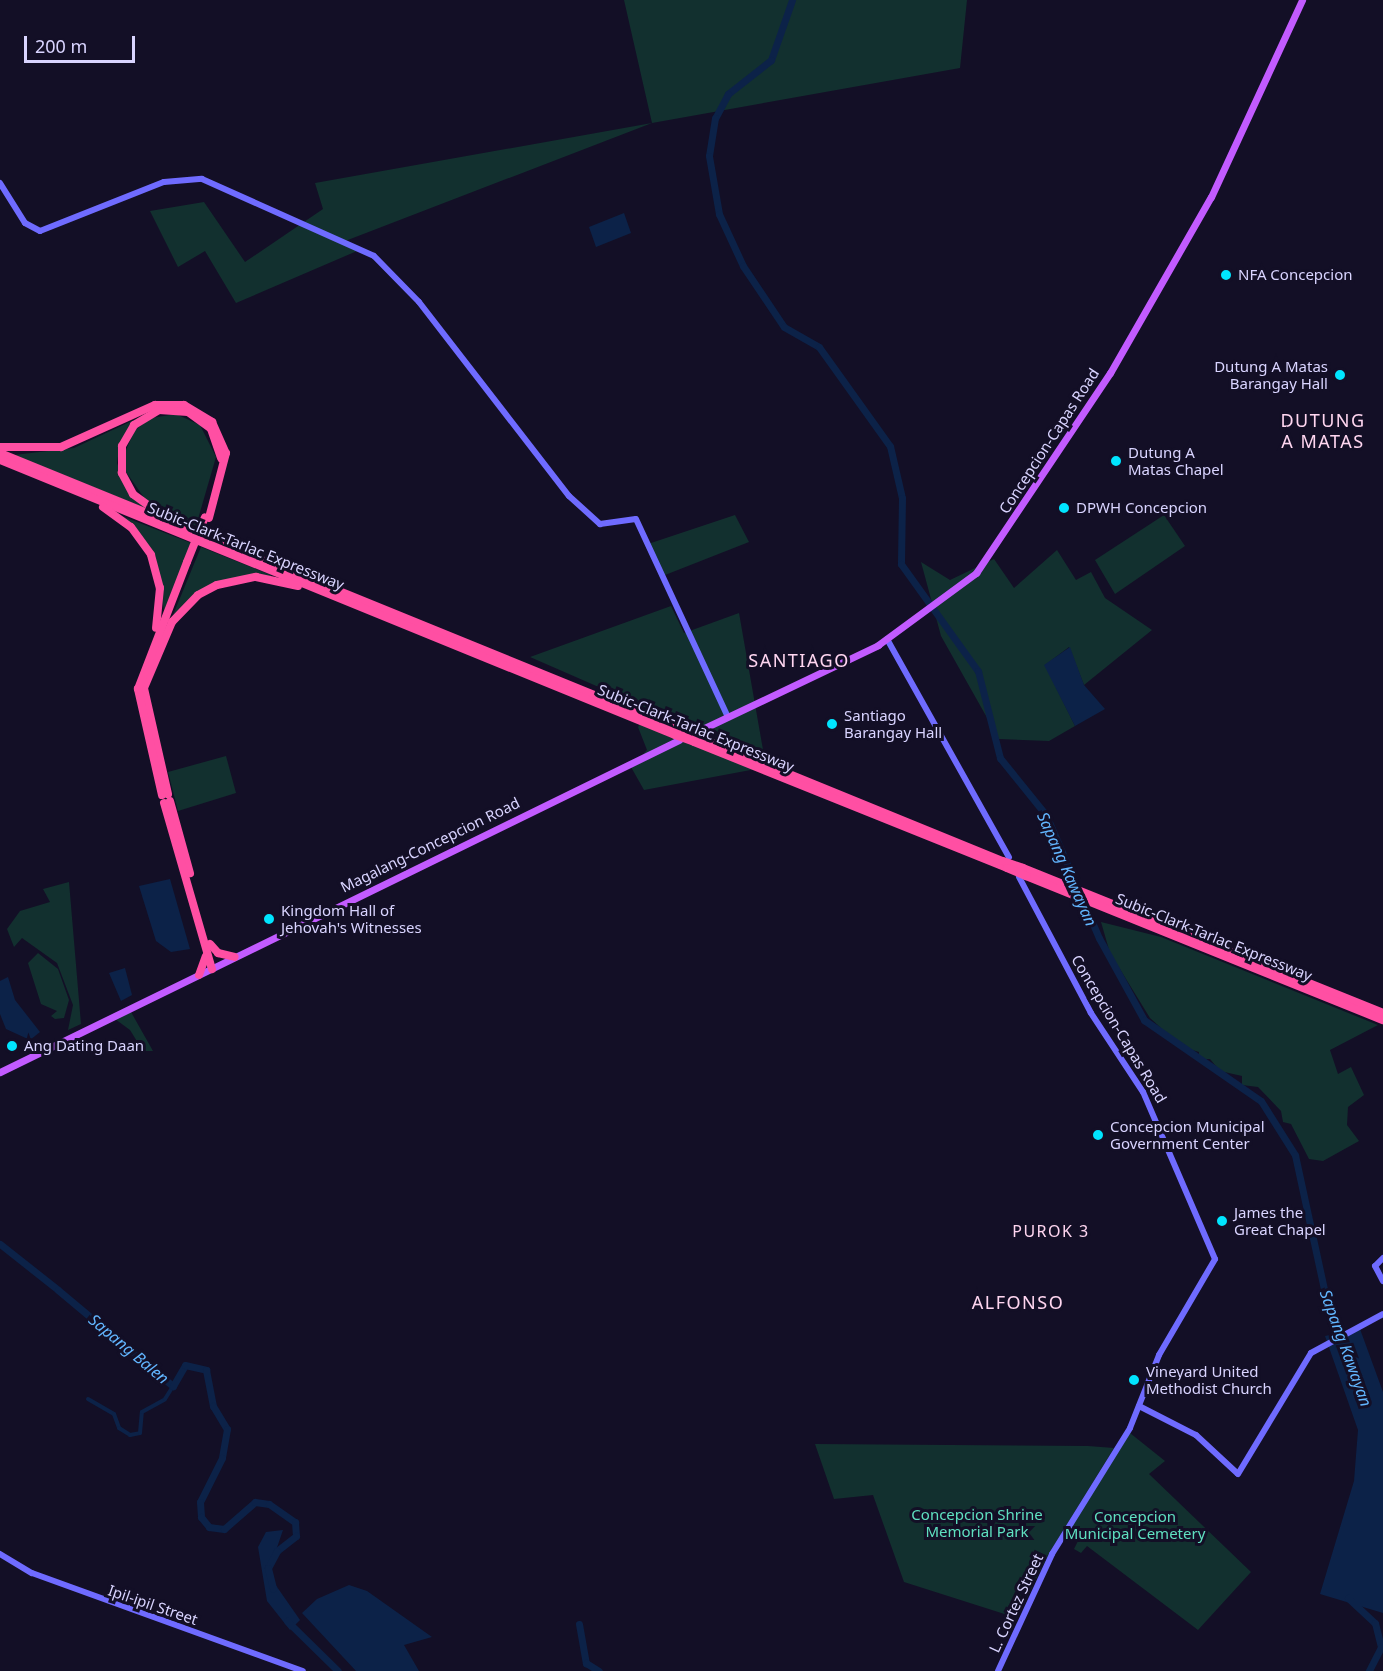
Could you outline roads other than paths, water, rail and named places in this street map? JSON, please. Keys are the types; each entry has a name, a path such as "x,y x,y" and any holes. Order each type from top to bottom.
{"highway":[{"path":"0,447 61,447 155,405 184,405 212,422 225,447 225,472 154,650"},
{"path":"190,531 145,504 127,485 122,446 142,417 178,409 198,417 216,437 221,470 207,518"},
{"name":"Subic-Clark-Tarlac Expressway","path":"0,453 679,735"},
{"name":"Subic-Clark-Tarlac Expressway","path":"0,460 679,735 697,737 1006,862 1023,874 1046,880 1383,1020"},
{"path":"71,490 126,523 151,555 160,601 154,650 144,699 166,798 214,968"},
{"path":"154,650 184,607 217,585 256,578 323,591"},
{"name":"Subic-Clark-Tarlac Expressway","path":"1111,907 1383,1013"},
{"path":"207,945 218,953 235,957"},
{"path":"199,975 207,945"}],"main road":[{"name":"Concepcion-Capas Road","path":"887,639 958,587 1005,533 1123,351 1211,197 1302,0"},
{"path":"697,737 728,717 887,639"},
{"name":"Magalang-Concepcion Road","path":"0,1072 214,968 679,735"}],"street":[{"path":"0,183 25,223 40,231 164,182 202,179 374,256 440,327 562,489 600,524 630,518 639,523 728,717"},
{"path":"887,639 1006,862"},
{"name":"Concepcion-Capas Road","path":"1023,874 1090,1013 1143,1092 1213,1246 1214,1264"},
{"path":"1383,1258 1374,1266 1383,1281"},
{"name":"L. Cortez Street","path":"998,1671 1052,1554 1139,1406 1162,1348 1214,1264"},
{"path":"1139,1406 1196,1435 1238,1474 1311,1353 1324,1343 1383,1314"},
{"name":"Ipil-ipil Street","path":"0,1554 32,1573 303,1671"}],"water":[{"path":"624,213 631,233 596,247 589,227"},
{"path":"1070,647 1084,685 1105,709 1075,726 1044,665"},
{"path":"170,879 190,949 171,952 156,941 139,886"},
{"path":"125,968 132,995 121,1001 109,973"},
{"path":"8,977 15,1000 40,1032 30,1040 6,1029 0,1014 0,981"},
{"path":"1360,1329 1383,1392 1383,1613 1320,1594 1354,1481 1358,1430 1325,1336"},
{"path":"283,1530 268,1574 300,1620 290,1630 267,1601 258,1547 266,1532"},
{"path":"349,1585 367,1591 432,1637 404,1645 419,1671 356,1671 302,1613 317,1599"}],"waterway":[{"name":"Sapang Kawayan","path":"792,0 771,60 728,94 715,118 709,156 719,214 743,266 784,327 819,347 890,446 902,498 901,564 978,671 1000,758 1046,815 1099,938 1144,1020 1261,1101 1295,1155 1327,1303 1343,1341"},
{"name":"Sapang Balen","path":"0,1244 57,1289"},
{"name":"Sapang Balen","path":"58,1290 173,1386 185,1365 206,1370 213,1406 227,1429 222,1458 200,1502 201,1517 209,1527 224,1529 255,1502 269,1504 295,1522 296,1536 277,1551 268,1568 273,1588"},
{"path":"88,1399 114,1414 119,1428 130,1435 140,1433 142,1412 165,1399 173,1386"},
{"name":"Sapang Kawayan","path":"1348,1598 1375,1623 1381,1647 1369,1671"},
{"name":"Sapang Balen","path":"287,1621 338,1671"},
{"path":"579,1624 586,1663 599,1671"}],"place":[{"name":"NFA Concepcion","path":"1226,275"},
{"name":"Dutung A Matas Barangay Hall","path":"1340,375"},
{"name":"Dutung A Matas Chapel","path":"1116,461"},
{"name":"DPWH Concepcion","path":"1064,508"},
{"name":"Santiago Barangay Hall","path":"832,724"},
{"name":"Kingdom Hall of Jehovah's Witnesses","path":"269,919"},
{"name":"Ang Dating Daan","path":"12,1046"},
{"name":"Concepcion Municipal Government Center","path":"1098,1135"},
{"name":"James the Great Chapel","path":"1222,1221"},
{"name":"Vineyard United Methodist Church","path":"1134,1380"}],"district":[{"name":"DUTUNG A MATAS","path":"1323,431"},
{"name":"SANTIAGO","path":"799,660"},
{"name":"PUROK 3","path":"1051,1231"},
{"name":"ALFONSO","path":"1018,1302"}],"park label":[{"name":"Concepcion Shrine Memorial Park","path":"977,1522"},
{"name":"Concepcion Municipal Cemetery","path":"1135,1524"}]}
